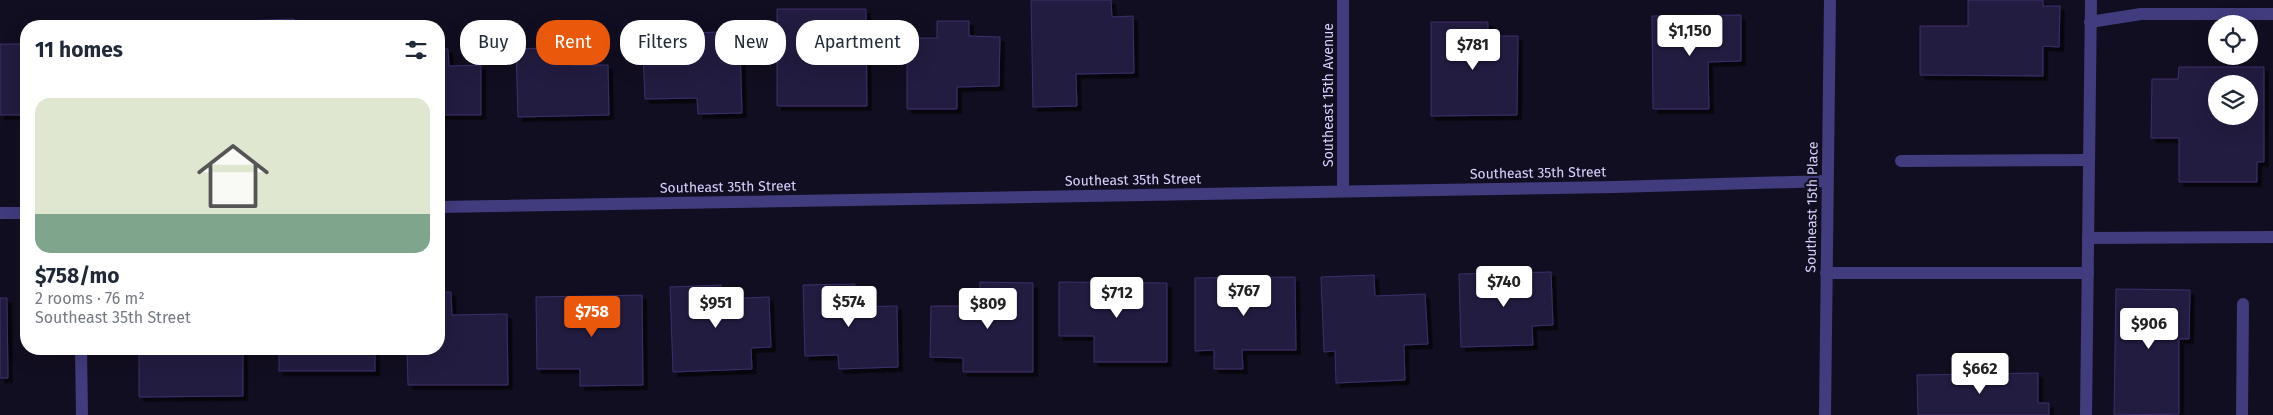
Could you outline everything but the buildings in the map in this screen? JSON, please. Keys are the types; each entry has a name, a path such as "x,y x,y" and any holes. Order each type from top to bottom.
{"street":[{"name":"Southeast 15th Avenue","path":"1343,0 1343,190"},
{"name":"Southeast 15th Place","path":"1825,415 1830,0"},
{"path":"2086,415 2090,0"},
{"path":"2090,22 2141,14 2273,14"},
{"path":"1901,161 2089,160"},
{"name":"Southeast 35th Street","path":"445,207 1343,190 1614,187 1827,181"},
{"path":"0,213 20,213"},
{"path":"2088,238 2273,237"},
{"path":"1826,273 2088,273"},
{"path":"2242,415 2243,304"},
{"path":"81,355 82,415"}]}
